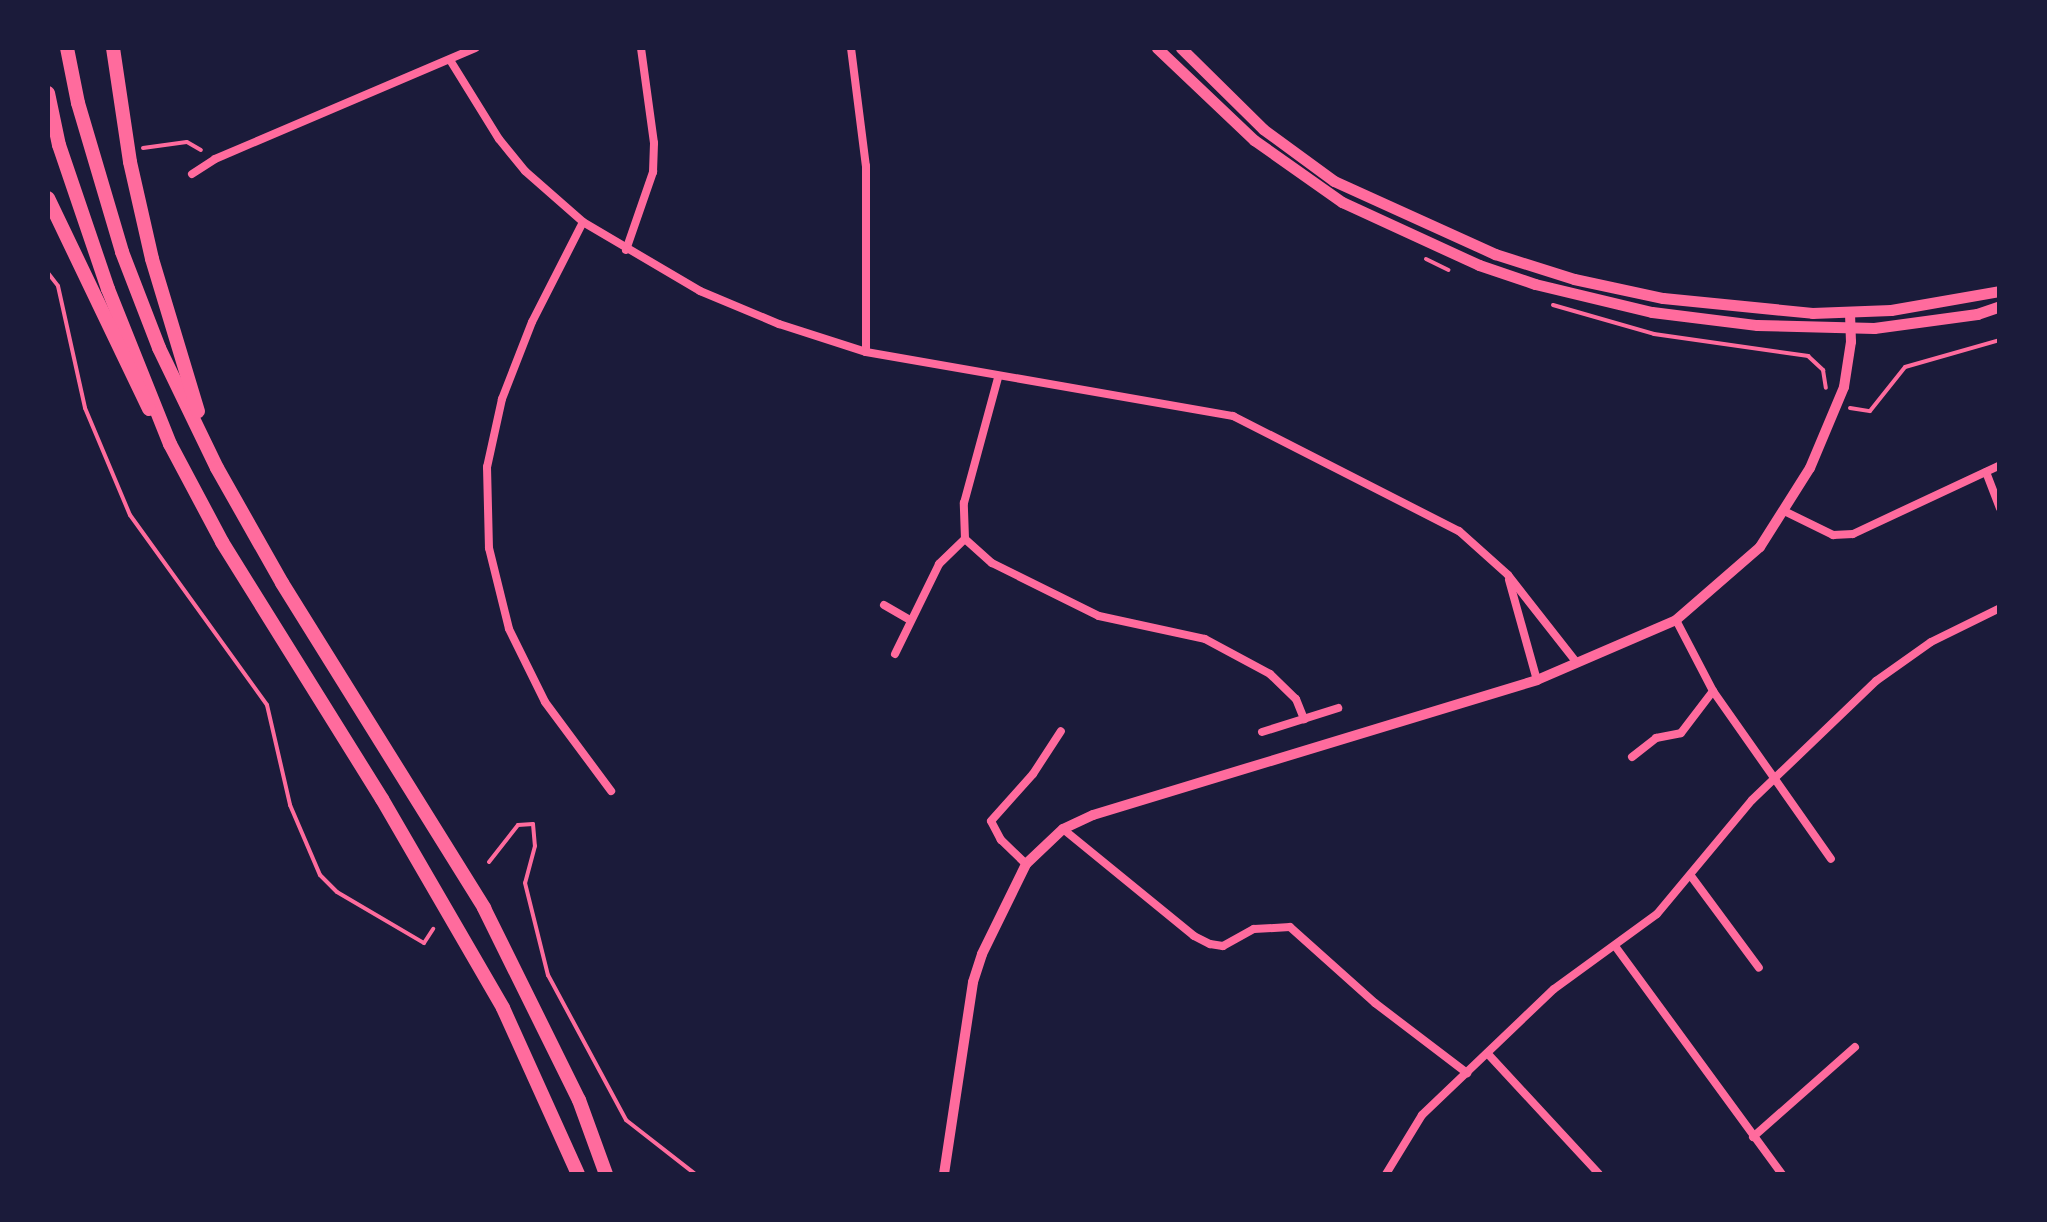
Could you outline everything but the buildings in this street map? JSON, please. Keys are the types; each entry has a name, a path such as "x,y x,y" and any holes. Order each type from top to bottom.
{"highway":[{"path":"67,48 78,104 122,252 159,348 217,468 282,583 484,908 579,1100 606,1174"},
{"path":"113,48 130,162 152,258 217,468"},
{"path":"48,93 58,144 108,288 170,444"},
{"path":"48,198 146,403 222,542 382,799 494,992 578,1174"}],"main road":[{"path":"1157,48 1204,97 1313,184 1368,216 1479,265 1571,294 1652,312 1757,325 1851,328 1928,322 2000,306"},
{"path":"1181,48 1263,130 1334,181 1495,254 1574,279 1663,298 1777,311 1850,313 2000,291"}],"street":[{"path":"192,174 215,159 475,48"},
{"path":"626,250 652,172 654,143 640,48"},
{"path":"850,48 866,166 866,352"},
{"path":"450,60 508,150 583,222 626,250 716,298 779,324 866,352 1233,416 1459,531 1508,575 1577,664"},
{"path":"583,222 532,322 502,399 487,467 489,548 509,629 545,702 611,791"},
{"path":"944,1174 973,982 1026,864 1062,829 1093,815 1536,680 1676,620 1760,547 1784,511 1839,406 1850,313"},
{"path":"895,654 939,564 965,538 964,503 998,378"},
{"path":"1784,511 1833,535 1853,534 2000,465"},
{"path":"1986,472 2000,508"},
{"path":"965,538 992,562 1098,616 1205,639 1270,674 1296,699 1304,719"},
{"path":"1508,575 1536,680"},
{"path":"884,605 910,620"},
{"path":"1386,1174 1415,1123 1554,990 1657,914 1732,822 1906,657 2000,608"},
{"path":"1676,620 1713,691 1831,859"},
{"path":"1632,757 1656,738 1681,733 1713,691"},
{"path":"1262,732 1338,708"},
{"path":"1026,864 1001,840 991,821 1033,774 1061,731"},
{"path":"1062,829 1194,936 1210,944 1223,946 1254,928 1290,928 1375,1003 1467,1074"},
{"path":"1691,876 1760,968"},
{"path":"1615,946 1782,1174"},
{"path":"1753,1137 1855,1047"},
{"path":"1488,1054 1599,1174"}],"path":[{"path":"160,143 187,142 215,159"},
{"path":"48,272 58,286 85,408 130,516 267,706 290,805 320,875 337,892 424,942 433,929"},
{"path":"1857,410 1870,411 1905,367 2000,340"},
{"path":"488,862 518,825 533,824 535,846 524,883 548,975 626,1120 695,1174"}]}
